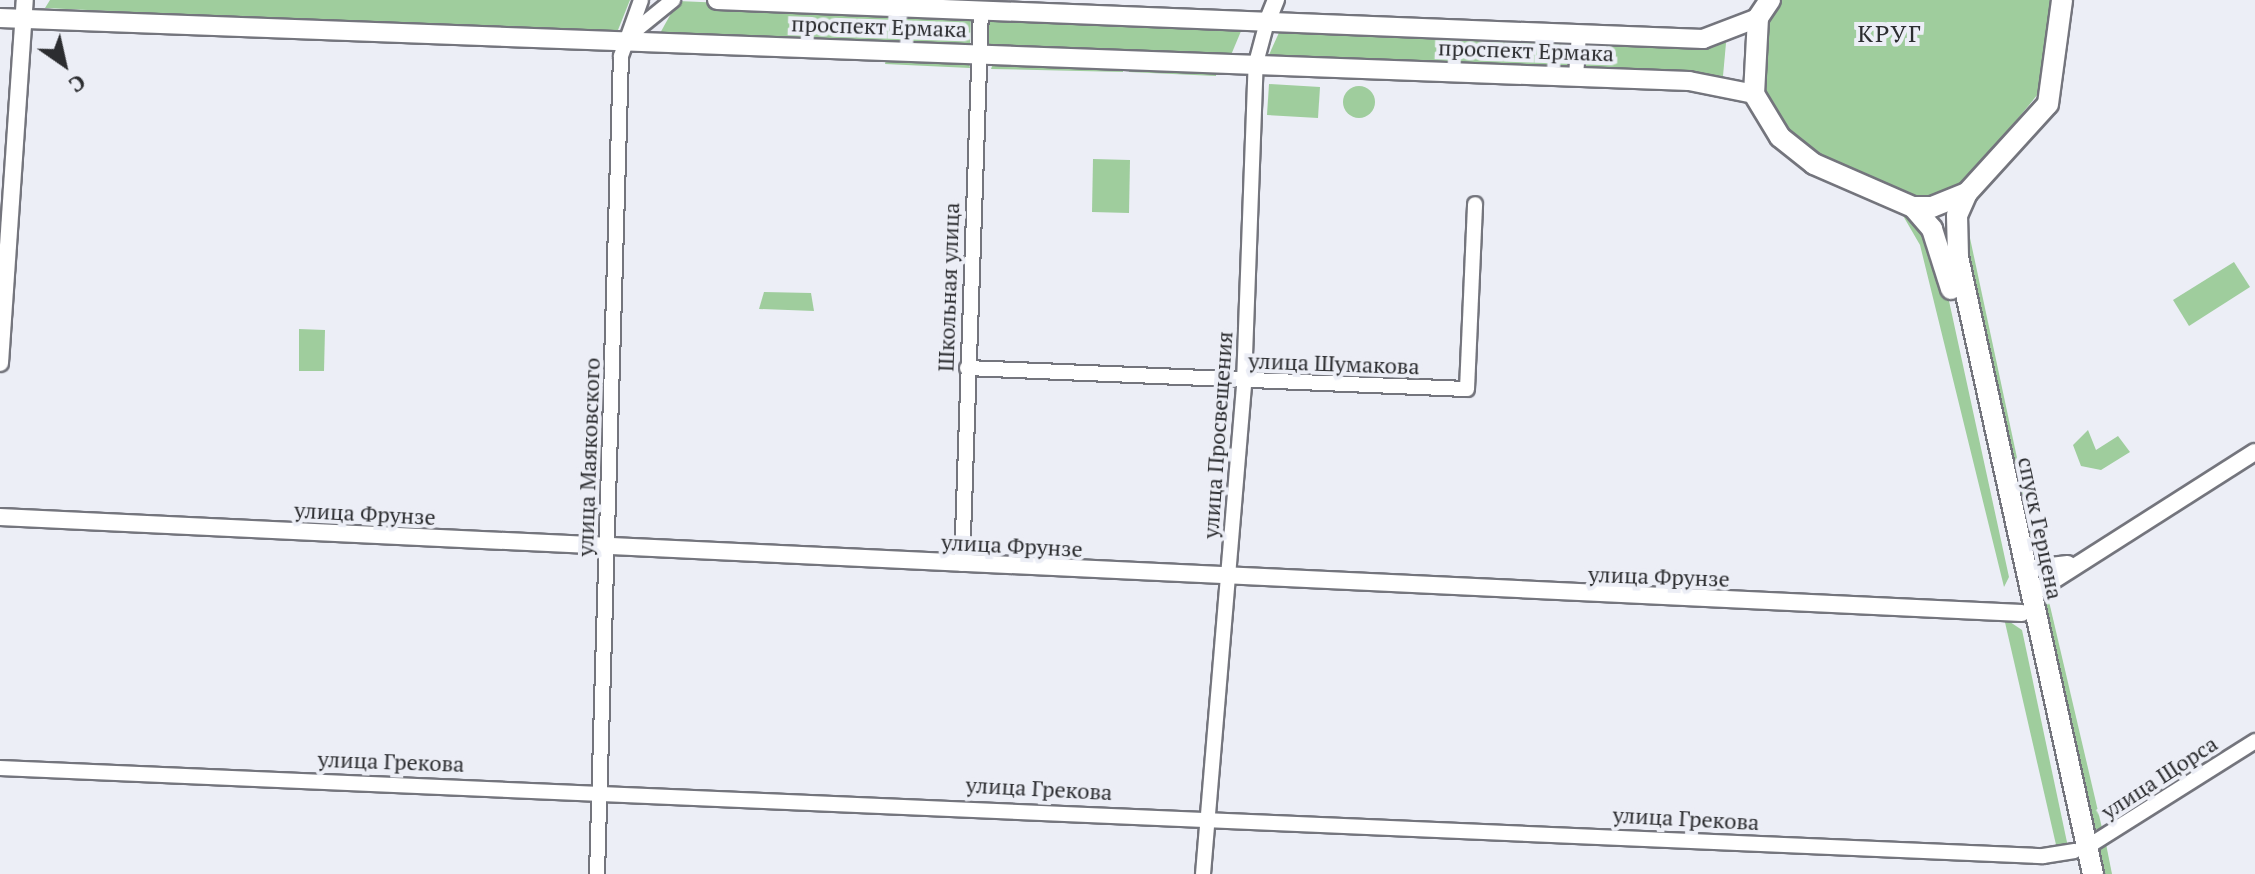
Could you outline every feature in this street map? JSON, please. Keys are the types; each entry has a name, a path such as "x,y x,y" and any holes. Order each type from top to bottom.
{"main road":[{"name":"проспект Ермака","path":"717,0 1703,39 1758,18"},
{"path":"1770,0 1758,18 1754,94 1795,151 1913,207 1967,193 2048,104 2065,3"},
{"name":"проспект Ермака","path":"0,18 23,9 622,41 1699,81 1754,94"},
{"name":"спуск Герцена","path":"1967,193 1957,215 1958,257 2026,569 2027,604"},
{"name":"спуск Герцена","path":"1913,207 1944,261 2027,604 2081,849 2081,874"},
{"name":"спуск Герцена","path":"2081,849 2093,874"}],"street":[{"path":"0,363 23,9 36,0"},
{"path":"622,41 641,0"},
{"path":"622,41 673,0"},
{"name":"улица Просвещения","path":"1203,874 1205,818 1229,579 1244,383 1256,63 1276,0"},
{"name":"Школьная улица","path":"962,564 977,54 981,10"},
{"path":"1576,76 1579,34"},
{"name":"улица Маяковского","path":"597,874 622,41"},
{"name":"улица Шумакова","path":"967,368 1244,383 1467,389 1475,204"},
{"path":"2027,604 2070,563 2255,452"},
{"name":"улица Фрунзе","path":"0,517 1229,579 2027,604"},
{"path":"2026,569 2070,563"},
{"name":"улица Щорса","path":"2081,849 2255,741"},
{"name":"улица Грекова","path":"0,768 599,791 2027,856 2081,849"}],"green space":[{"path":"50,0 630,0 616,35 45,8"},
{"path":"1779,0 2050,0 2043,88 1964,184 1946,196 1918,198 1818,156 1785,129 1764,95 1770,16"},
{"path":"678,1 971,14 970,47 659,35"},
{"path":"986,14 1244,24 1231,55 985,47"},
{"path":"1282,26 1726,43 1723,76 1268,57"},
{"path":"887,55 969,63 970,68 885,64"},
{"path":"994,61 1123,65 1123,72 991,69"},
{"path":"1129,65 1216,70 1216,76 1129,72"},
{"path":"1269,84 1320,87 1318,118 1267,115"},
{"path":"1359,86 1370,91 1375,102 1370,113 1359,118 1348,113 1343,102 1348,91"},
{"path":"1093,159 1130,160 1129,213 1092,212"},
{"path":"1898,207 1915,215 1941,264 2009,577 2004,587 1920,245"},
{"path":"1967,224 2035,542 2026,546 1962,256"},
{"path":"2234,262 2250,287 2189,326 2173,300"},
{"path":"764,292 811,293 814,311 759,309"},
{"path":"299,329 325,330 324,371 299,371"},
{"path":"2088,430 2096,450 2118,436 2130,452 2101,470 2081,466 2073,445"},
{"path":"2047,593 2102,828 2091,831 2040,609"},
{"path":"2004,618 2022,630 2068,847 2057,849"},
{"path":"2106,844 2112,874 2102,874 2095,851"}],"district":[{"name":"КРУГ","path":"1890,34"}]}
